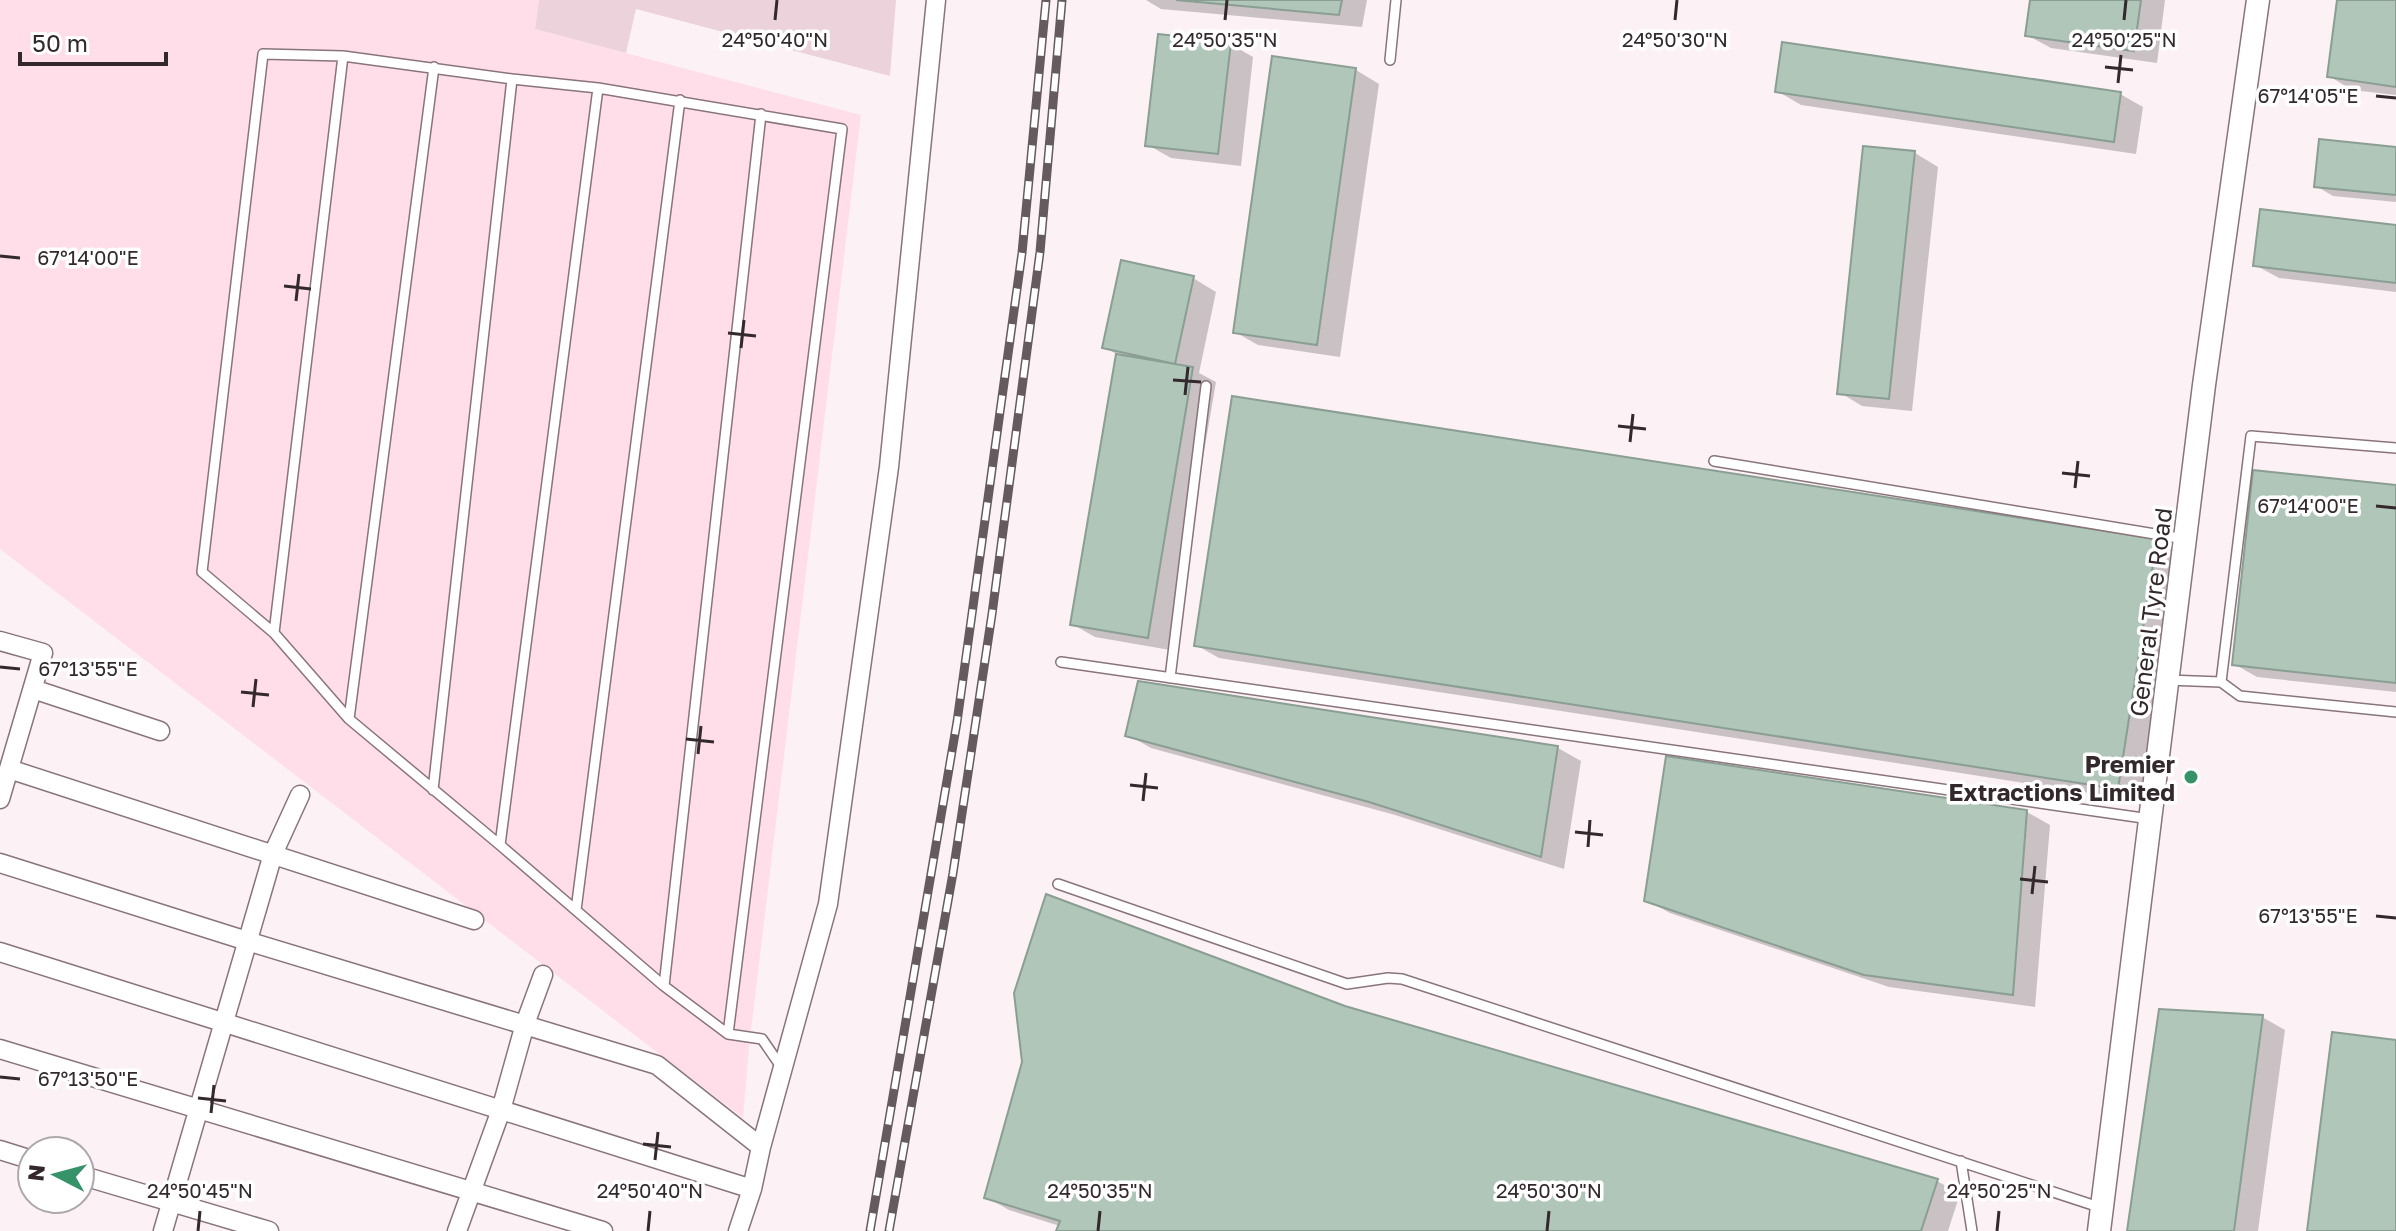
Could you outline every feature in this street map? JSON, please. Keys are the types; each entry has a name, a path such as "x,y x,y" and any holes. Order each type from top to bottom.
{"street":[{"path":"738,1231 828,904 889,467 936,0"},
{"name":"General Tyre Road","path":"2099,1231 2204,385 2258,0"},
{"path":"0,641 43,653 33,689 8,743 9,769 0,799"},
{"path":"33,689 160,731"},
{"path":"9,769 474,920"},
{"path":"163,1231 273,854 300,795"},
{"path":"0,863 657,1065 761,1147"},
{"path":"0,952 752,1189"},
{"path":"457,1231 501,1110 525,1024 543,975"},
{"path":"0,1049 603,1231"},
{"path":"96,1180 269,1231"}],"lane":[{"path":"1390,60 1396,0"},
{"path":"728,1034 842,129 598,88 343,56 263,54 202,572 274,633 349,719 664,986 728,1034 762,1039 782,1068"},
{"path":"274,633 343,56"},
{"path":"349,719 434,67"},
{"path":"433,790 512,79"},
{"path":"500,845 598,88"},
{"path":"576,910 680,100"},
{"path":"664,986 761,114"},
{"path":"1170,678 1206,386"},
{"path":"2221,682 2251,436 2396,448"},
{"path":"1714,461 2185,539"},
{"path":"1061,662 2150,819"},
{"path":"2167,680 2221,682 2240,696 2396,712"},
{"path":"1058,884 1347,984 1402,979 2102,1208"},
{"path":"1961,1161 1972,1231"}],"shaded area":[{"path":"0,0 539,0 535,29 861,115 743,1118 0,549"},
{"path":"539,0 896,0 890,76 636,9 626,53 535,29"}],"building":[{"path":"1176,0 1342,0 1339,15"},
{"path":"2030,0 2141,0 2134,51 2025,36"},
{"path":"2337,0 2396,0 2396,87 2327,77"},
{"path":"1158,34 1231,42 1218,154 1145,146"},
{"path":"1782,42 2121,92 2114,142 1775,92"},
{"path":"1272,56 1356,68 1317,345 1233,333"},
{"path":"2319,139 2396,147 2396,195 2314,187"},
{"path":"1863,146 1915,151 1889,399 1837,394"},
{"path":"2260,209 2396,225 2396,283 2253,266"},
{"path":"1121,260 1194,276 1175,364 1102,348"},
{"path":"1116,354 1193,367 1148,638 1070,625"},
{"path":"1232,396 2157,539 2118,789 1194,646"},
{"path":"2253,470 2396,485 2396,683 2232,665"},
{"path":"1138,681 1558,746 1541,857 1369,802 1125,736"},
{"path":"1666,756 2027,810 2013,995 1864,975 1644,901"},
{"path":"1046,894 1345,1006 1938,1179 1921,1231 1056,1231 1060,1221 984,1198 1022,1062 1014,993"},
{"path":"2159,1009 2263,1015 2234,1231 2127,1231"},
{"path":"2332,1032 2396,1040 2396,1231 2307,1231"}],"railway":[{"path":"870,1231 957,722 1022,253 1046,0"},
{"path":"889,1231 953,873 992,614 1040,252 1062,0"}],"place":[{"name":"Premier Extractions Limited","path":"2191,777"}]}
